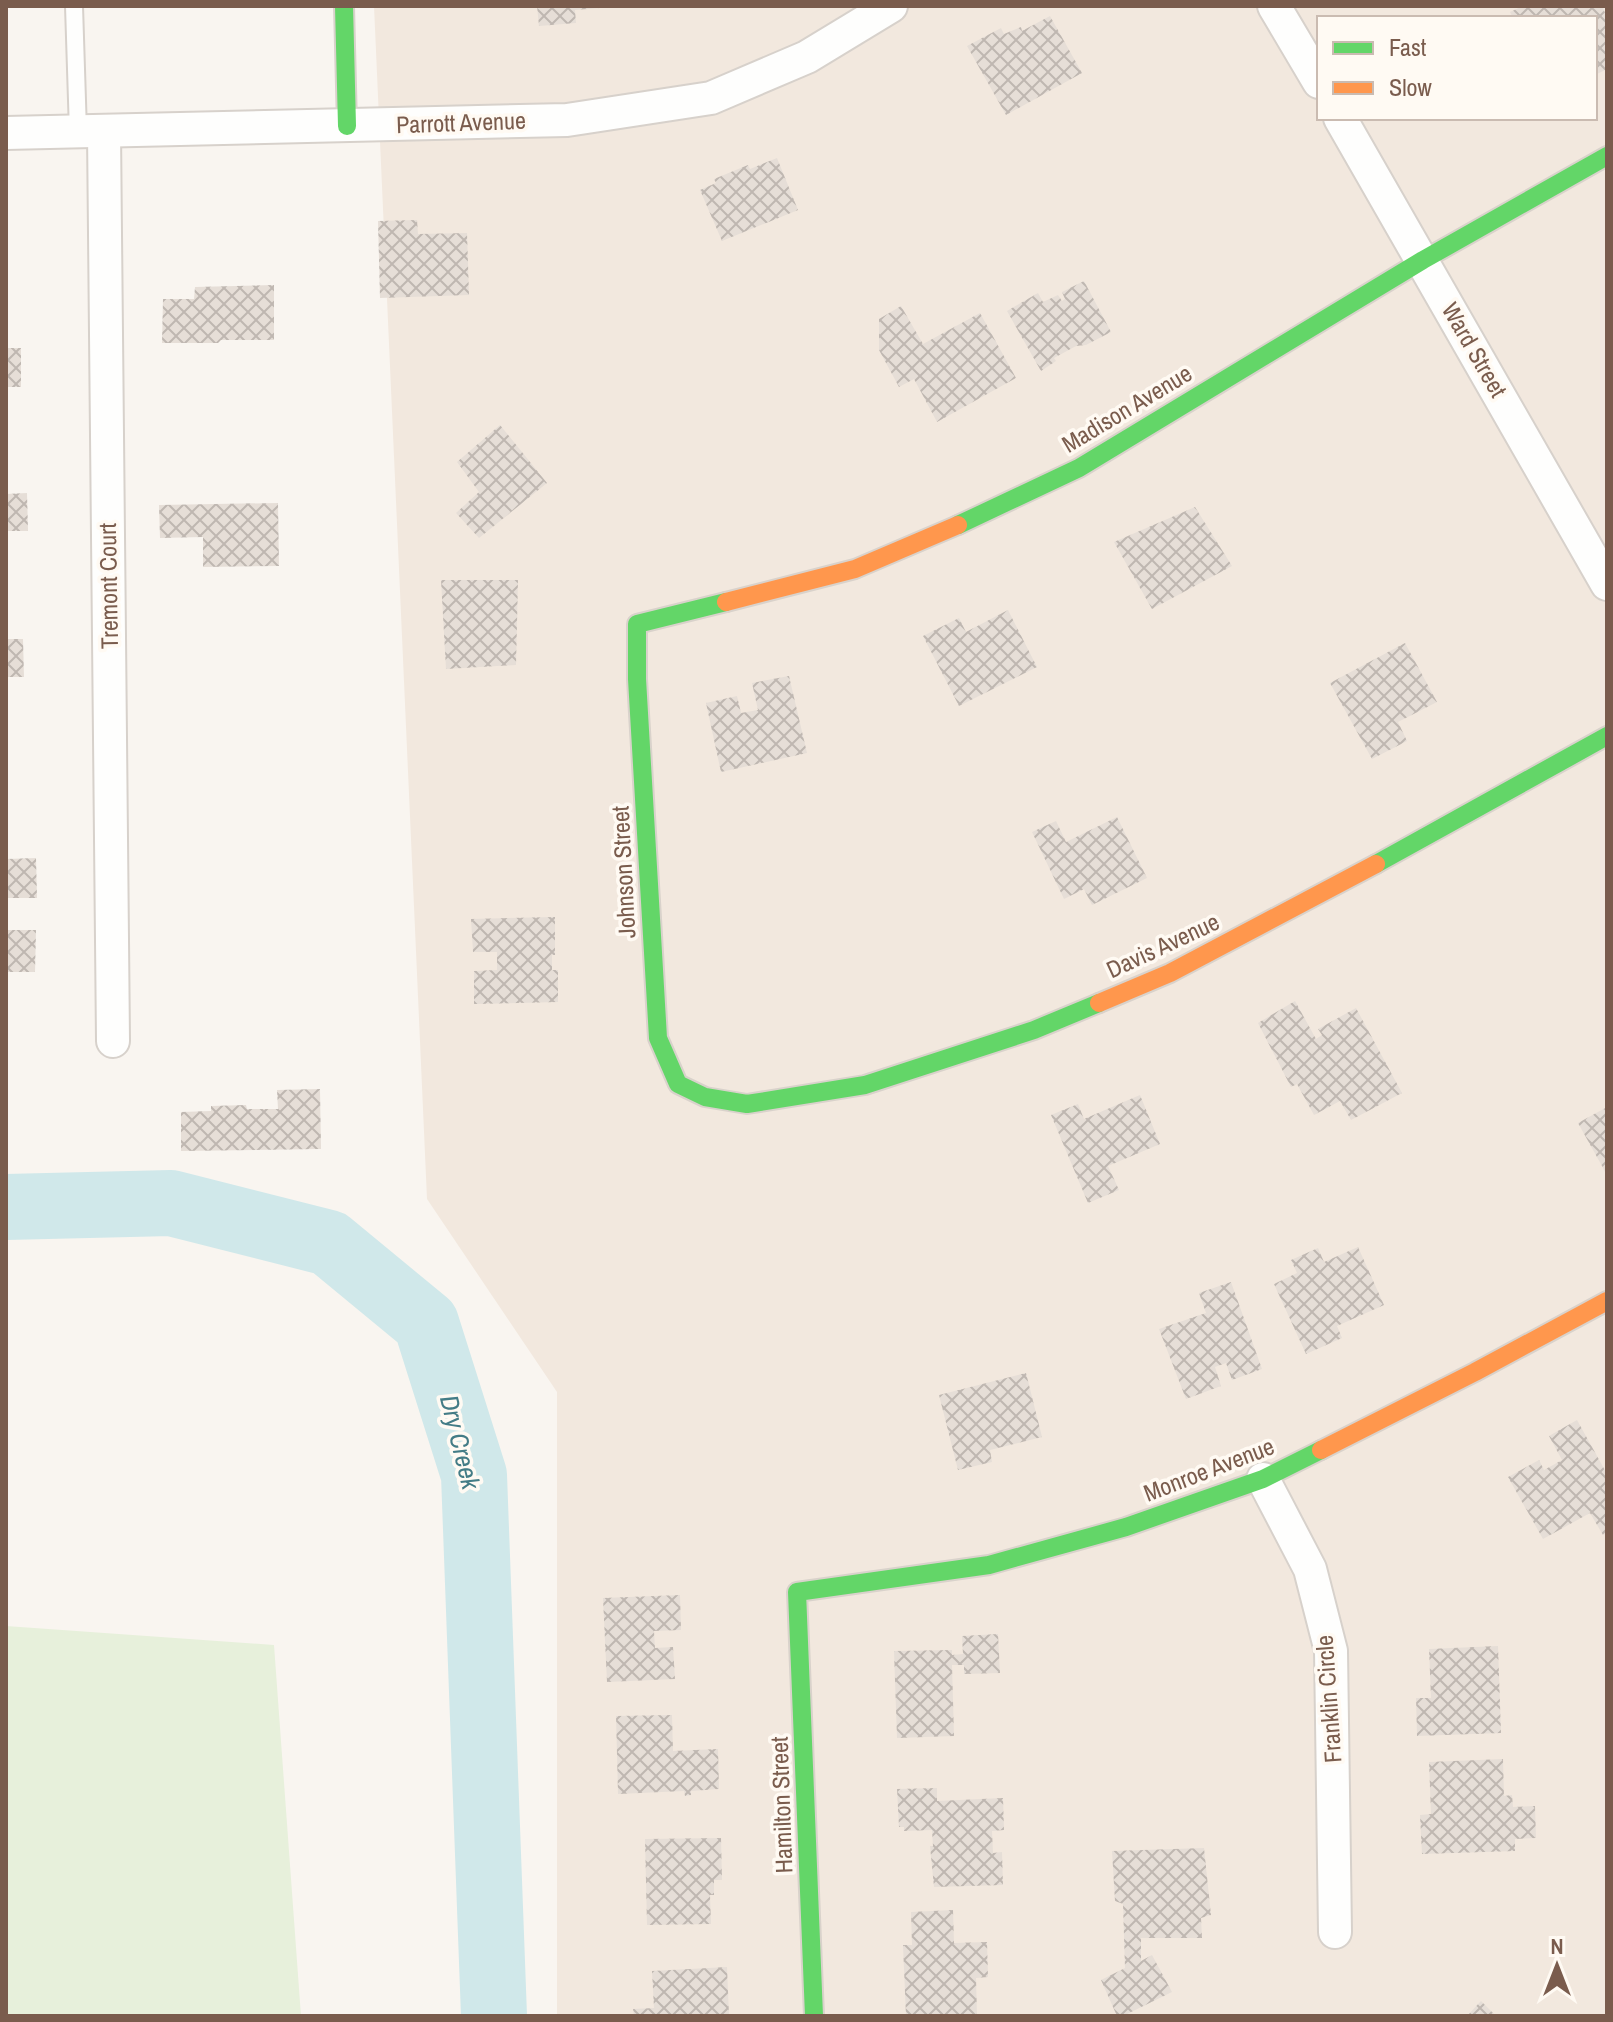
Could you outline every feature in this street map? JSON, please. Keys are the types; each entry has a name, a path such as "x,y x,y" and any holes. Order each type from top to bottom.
{"street":[{"path":"344,6 347,126"},
{"name":"Parrott Avenue","path":"6,133 567,120 711,98 807,57 891,6"},
{"path":"1274,6 1317,79"},
{"name":"Ward Street","path":"1341,120 1607,584"},
{"name":"Tremont Court","path":"91,132 113,1041"},
{"name":"Madison Avenue","path":"637,624 855,569 1079,468 1423,260 1607,156"},
{"name":"Johnson Street","path":"637,624 637,679 658,1038 678,1084 705,1097"},
{"name":"Davis Avenue","path":"705,1097 747,1104 865,1085 1034,1030 1183,966 1331,889 1607,736"},
{"name":"Monroe Avenue","path":"797,1592 989,1565 1126,1527 1263,1479 1607,1301"},
{"name":"Franklin Circle","path":"1263,1479 1310,1569 1331,1651 1335,1932"},
{"name":"Hamilton Street","path":"797,1592 814,2016"}],"lane":[{"path":"74,6 91,132"}],"shaded area":[{"path":"374,6 1607,6 1607,2016 557,2016 557,1392 427,1199"}],"green space":[{"path":"6,1626 274,1645 301,2016 6,2016"}],"building":[{"path":"537,6 600,8 575,10 576,23 539,26"},
{"path":"1523,6 1602,6 1607,17 1607,69 1597,74 1597,16 1512,16 1510,12"},
{"path":"1050,16 1082,73 1006,115 967,46 1001,28 1004,34 1021,27 1022,31"},
{"path":"777,158 798,210 722,241 700,190 716,183 714,179 748,165 750,169"},
{"path":"417,220 418,234 467,233 469,295 380,298 378,221"},
{"path":"1084,281 1111,332 1054,358 1056,361 1041,371 1007,311 1038,293 1043,302 1058,295 1062,301 1065,299 1062,292"},
{"path":"274,285 274,340 162,343 163,299 194,299 195,287"},
{"path":"901,306 923,344 980,313 1016,378 937,422 914,379 899,387 879,350 879,319"},
{"path":"6,348 21,348 21,387 6,387"},
{"path":"500,425 547,483 479,538 456,513 479,492 457,462"},
{"path":"27,493 28,531 6,531 6,494"},
{"path":"278,503 279,566 203,567 203,537 160,538 159,505"},
{"path":"1195,507 1232,566 1152,609 1114,542"},
{"path":"441,580 518,580 516,665 446,669"},
{"path":"1008,610 1037,667 959,706 923,636 959,618 966,632"},
{"path":"6,639 23,639 24,677 6,677"},
{"path":"1405,643 1437,702 1398,722 1407,741 1372,759 1330,683"},
{"path":"789,676 807,753 721,772 706,703 737,696 741,713 758,710 752,683"},
{"path":"1117,817 1147,878 1092,905 1084,889 1064,899 1032,832 1056,821 1066,842"},
{"path":"36,858 37,898 6,898 6,859"},
{"path":"555,917 552,970 558,970 558,1002 474,1004 474,971 497,970 497,952 473,952 471,919"},
{"path":"6,930 36,930 35,972 6,972"},
{"path":"1295,1001 1316,1039 1322,1035 1318,1029 1356,1008 1402,1093 1351,1120 1340,1101 1314,1115 1297,1084 1291,1087 1258,1023"},
{"path":"320,1089 321,1149 181,1151 181,1112 211,1111 211,1106 246,1105 247,1109 278,1109 277,1090"},
{"path":"1140,1095 1160,1144 1108,1166 1119,1190 1088,1203 1051,1115 1078,1104 1084,1119"},
{"path":"1607,1107 1607,1175 1578,1123"},
{"path":"1358,1247 1384,1305 1337,1326 1342,1338 1306,1354 1274,1284 1297,1273 1291,1260 1318,1248 1324,1262"},
{"path":"1231,1282 1262,1369 1232,1380 1226,1363 1215,1367 1221,1386 1186,1399 1159,1329 1206,1313 1199,1293"},
{"path":"1026,1373 1042,1437 990,1450 992,1462 958,1470 939,1395"},
{"path":"1577,1420 1607,1474 1607,1533 1603,1535 1590,1513 1543,1539 1508,1477 1539,1460 1544,1470 1562,1460 1549,1436"},
{"path":"680,1595 681,1630 654,1631 655,1648 673,1647 675,1679 607,1682 603,1598"},
{"path":"998,1634 1000,1673 964,1674 964,1665 952,1665 954,1736 897,1738 894,1651 952,1650 952,1655 963,1654 962,1636"},
{"path":"1498,1646 1501,1733 1417,1736 1416,1698 1431,1698 1429,1649"},
{"path":"672,1715 673,1751 718,1749 719,1789 691,1791 691,1795 685,1796 684,1791 618,1794 616,1716"},
{"path":"1503,1759 1504,1796 1512,1795 1513,1807 1535,1806 1536,1838 1515,1839 1515,1851 1422,1854 1420,1815 1431,1814 1429,1762"},
{"path":"937,1788 937,1801 1003,1798 1004,1830 992,1831 993,1853 1002,1852 1003,1885 934,1887 930,1846 933,1846 932,1830 904,1831 904,1827 899,1827 897,1789"},
{"path":"721,1838 722,1880 714,1880 714,1895 710,1895 711,1924 647,1925 645,1839"},
{"path":"1204,1848 1211,1915 1201,1918 1202,1938 1141,1938 1141,1961 1152,1955 1172,1992 1117,2016 1101,1980 1125,1968 1123,1904 1115,1901 1112,1851"},
{"path":"953,1910 954,1943 987,1942 988,1977 976,1978 977,2016 906,2016 903,1945 912,1945 911,1912"},
{"path":"727,1967 729,2016 634,2016 633,2009 654,2008 652,1971"},
{"path":"1481,2001 1496,2016 1467,2016"}],"waterway":[{"name":"Dry Creek","path":"6,1207 171,1203 329,1243 426,1323 474,1475 494,2016"}],"traffic: fast":[{"path":"344,6 347,126"},
{"path":"958,525 1079,468 1423,260 1607,156"},
{"path":"726,602 637,624 637,679 658,1038 678,1084 705,1097 747,1104 865,1085 1034,1030 1099,1003"},
{"path":"1376,864 1607,736"},
{"path":"814,2016 797,1592 989,1565 1126,1527 1263,1479 1321,1450"}],"traffic: slow":[{"path":"726,602 855,569 958,525"},
{"path":"1099,1003 1170,973 1376,864"},
{"path":"1321,1450 1607,1301"}]}
